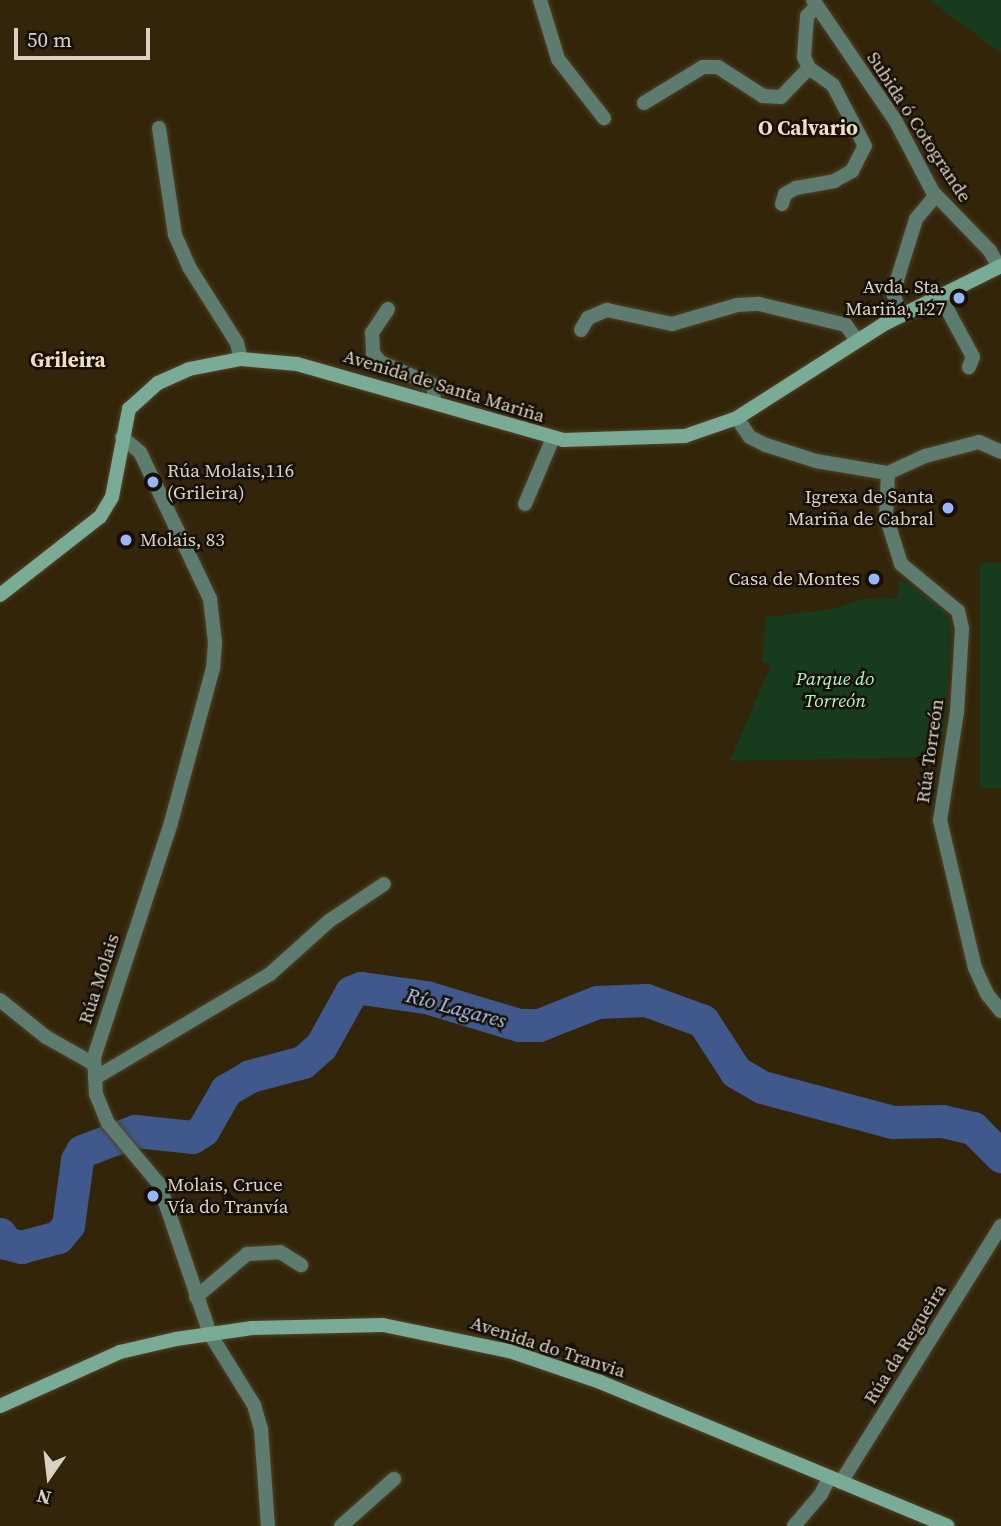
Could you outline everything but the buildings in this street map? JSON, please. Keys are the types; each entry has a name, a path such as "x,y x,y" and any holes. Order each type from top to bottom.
{"main road":[{"name":"Avenida de Santa Mariña","path":"0,595 48,553 100,517 112,497 129,409 158,383 189,369 240,359 334,372 553,438 685,436 737,418 857,341 1000,266"},
{"name":"Avenida do Tranvia","path":"0,1406 120,1352 210,1334 335,1324 383,1325 460,1338 600,1382 947,1526"}],"street":[{"path":"540,0 558,59 604,118"},
{"path":"782,204 785,194 796,188 834,181 852,171 865,146 833,85 809,68 803,33 807,16 815,3"},
{"name":"Subida ó Cotogrande","path":"815,3 895,120 936,195 990,251 1000,266"},
{"path":"644,103 704,67 719,67 763,96 781,97 809,68"},
{"path":"159,128 175,235 189,267 237,343 240,359"},
{"path":"901,316 893,293 916,219 936,195"},
{"path":"940,296 973,357 969,367"},
{"path":"581,330 588,318 607,310 672,324 737,305 760,304 846,325 857,341"},
{"path":"388,309 372,333 373,353 380,362 435,386 433,401"},
{"path":"737,418 750,438 766,445 816,461 888,473 925,456 979,442 1001,453"},
{"name":"Rúa Molais","path":"95,1071 171,823 214,668 215,642 209,599 140,452 122,437"},
{"path":"525,504 553,438"},
{"name":"Rúa Torreón","path":"888,473 886,516 901,564 958,611 962,629 957,712 940,820 975,968 986,995 1001,1011"},
{"path":"95,1071 270,974 329,922 384,884"},
{"path":"0,1000 95,1071"},
{"path":"95,1071 96,1094 108,1123 139,1159 168,1204 210,1334 254,1405 261,1429 268,1526"},
{"name":"Rúa da Regueira","path":"794,1526 835,1480 1001,1226"},
{"path":"196,1297 247,1254 280,1252 301,1265"},
{"path":"341,1526 394,1479"}],"green space":[{"path":"929,0 1001,0 1001,53"},
{"path":"980,563 1001,563 1001,788 980,788"},
{"name":"Parque do Torreón","path":"900,579 941,606 952,625 945,728 937,757 730,761 771,665 762,662 766,617 833,609 861,599 897,598"}],"waterway":[{"name":"Río Lagares","path":"0,1234 6,1243 21,1247 58,1237 68,1225 77,1160 82,1151 135,1131 192,1137 203,1130 226,1090 250,1076 303,1062 321,1046 351,992 361,988 426,997 519,1025 539,1025 597,1002 646,1000 703,1021 736,1072 762,1087 893,1122 942,1121 973,1128 1001,1156"}],"place":[{"name":"Avda. Sta. Mariña, 127","path":"959,298"},
{"name":"Rúa Molais,116 (Grileira)","path":"153,482"},
{"name":"Igrexa de Santa Mariña de Cabral","path":"948,508"},
{"name":"Molais, 83","path":"126,540"},
{"name":"Casa de Montes","path":"874,579"},
{"name":"Molais, Cruce Vía do Tranvía","path":"153,1196"}],"district":[{"name":"O Calvario","path":"808,128"},
{"name":"Grileira","path":"68,360"}]}
